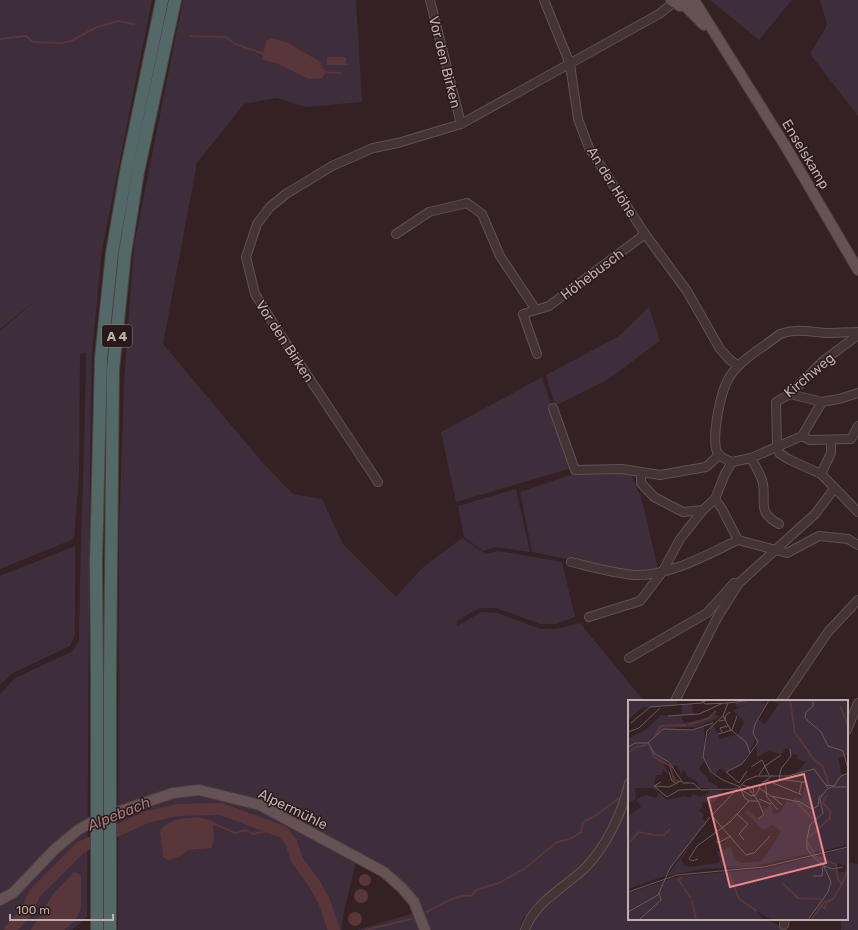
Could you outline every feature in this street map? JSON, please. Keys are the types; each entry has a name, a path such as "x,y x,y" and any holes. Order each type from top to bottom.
{"highway":[{"name":"A 4","path":"97,930 96,562 101,358 113,245 126,172 162,0"},
{"name":"A 4","path":"110,930 110,562 115,354 125,254 137,179 175,0"}],"main road":[{"name":"Enselskamp","path":"672,2 690,2 727,54 786,147 858,270"},
{"name":"Alpermühle","path":"0,899 13,893 55,849 78,830 99,818 173,793 199,790 260,805 384,872 402,888 414,902 425,930"}],"street":[{"name":"Vor den Birken","path":"430,0 461,124"},
{"name":"An der Höhe","path":"544,0 570,64 578,119 589,148 645,234 687,291 720,349 738,366"},
{"path":"570,64 659,14 672,2"},
{"name":"Vor den Birken","path":"378,482 255,294 246,257 257,224 270,207 299,186 332,166 373,148 398,143 461,124 570,64"},
{"path":"396,234 429,212 467,203 482,214 500,256 536,310"},
{"name":"Höhebusch","path":"537,354 523,314 549,306 645,234"},
{"path":"822,402 802,436 751,458 732,462 719,455 716,450 719,410 729,377 738,366 780,334 788,331 798,329 825,332 858,332"},
{"name":"Kirchweg","path":"777,446 776,402 790,394 823,361 858,335"},
{"path":"790,394 822,402 839,399 858,393"},
{"path":"553,408 575,470 610,468 660,475 706,467 719,455"},
{"path":"802,436 810,440 831,441 851,439 858,426"},
{"path":"821,474 831,453 831,441"},
{"path":"777,446 783,456 821,474 858,512"},
{"path":"751,458 763,482 763,509 771,520 779,524"},
{"path":"589,617 640,601 663,571 680,539 703,510 715,499 725,474 732,462"},
{"path":"641,472 641,483 654,497 683,512 703,510"},
{"path":"676,700 718,616 739,583 815,514 834,489"},
{"path":"715,499 722,509 738,540"},
{"path":"571,562 635,575 663,571 689,562 738,540 788,553 819,536 848,539 858,544"},
{"path":"629,658 707,613 734,583 739,583"},
{"path":"782,700 828,632 858,600"},
{"path":"848,728 858,703"},
{"path":"525,930 533,914 586,866 614,827 625,800 628,787"}],"shaded area":[{"path":"0,0 152,0 102,250 92,353 87,917 72,930 0,930 0,694 15,678 73,651 79,640 86,353 80,354 79,477 74,539 0,569 0,331 35,301 0,329"},
{"path":"183,0 356,0 362,102 305,107 277,98 244,104 197,163 163,344 262,462 293,494 322,499 343,544 396,597 422,568 462,538 486,554 499,551 562,562 575,617 556,624 540,624 496,608 479,608 457,621 457,626 481,612 497,613 541,629 555,629 580,623 643,700 628,700 628,780 622,802 628,791 628,920 767,920 788,930 527,930 534,916 579,870 522,919 520,930 357,930 414,913 411,905 398,890 382,877 356,862 343,916 342,930 118,930 119,534 124,381 134,245"},
{"path":"710,0 792,0 759,40"},
{"path":"820,0 858,0 858,116 810,54 827,25"},
{"path":"271,38 286,42 319,61 326,72 322,78 309,79 276,63 262,60 266,41"},
{"path":"327,57 346,57 347,65 327,65"},
{"path":"649,307 660,341 607,380 555,406 546,375 619,336"},
{"path":"542,377 572,468 456,502 441,432"},
{"path":"631,474 642,500 658,569 635,573 532,552 520,492 570,475"},
{"path":"516,489 530,552 495,547 483,551 464,537 458,506"},
{"path":"75,546 75,635 70,646 11,674 0,685 0,576"},
{"path":"198,817 213,821 214,841 211,848 188,850 180,856 169,860 163,857 160,830 168,823 173,821"},
{"path":"848,862 858,864 858,930 841,930 841,920 848,920"},
{"path":"74,872 81,875 81,909 75,921 64,930 31,930 53,894"},
{"path":"365,874 369,876 371,880 369,884 365,886 361,884 359,880 361,876"},
{"path":"361,889 366,891 368,896 366,901 361,903 356,901 354,896 356,891"},
{"path":"355,912 360,914 362,919 360,924 355,926 350,924 348,919 350,914"}],"waterway":[{"path":"0,39 26,36 33,42 61,43 71,41 97,27 119,21 134,24"},
{"path":"190,36 226,37 235,44 265,54"},
{"path":"323,72 340,73"},
{"path":"427,912 454,898 471,896 476,890 499,883 524,869 557,842 570,839 581,832 583,822 594,817 619,798"},
{"name":"Alpebach","path":"10,930 26,912 35,893 81,847 147,817 177,810 221,809 283,832 291,842 297,860 314,883 324,901 334,930"},
{"path":"213,823 235,833 246,830 253,834 276,829"},
{"path":"366,930 411,919"}]}
